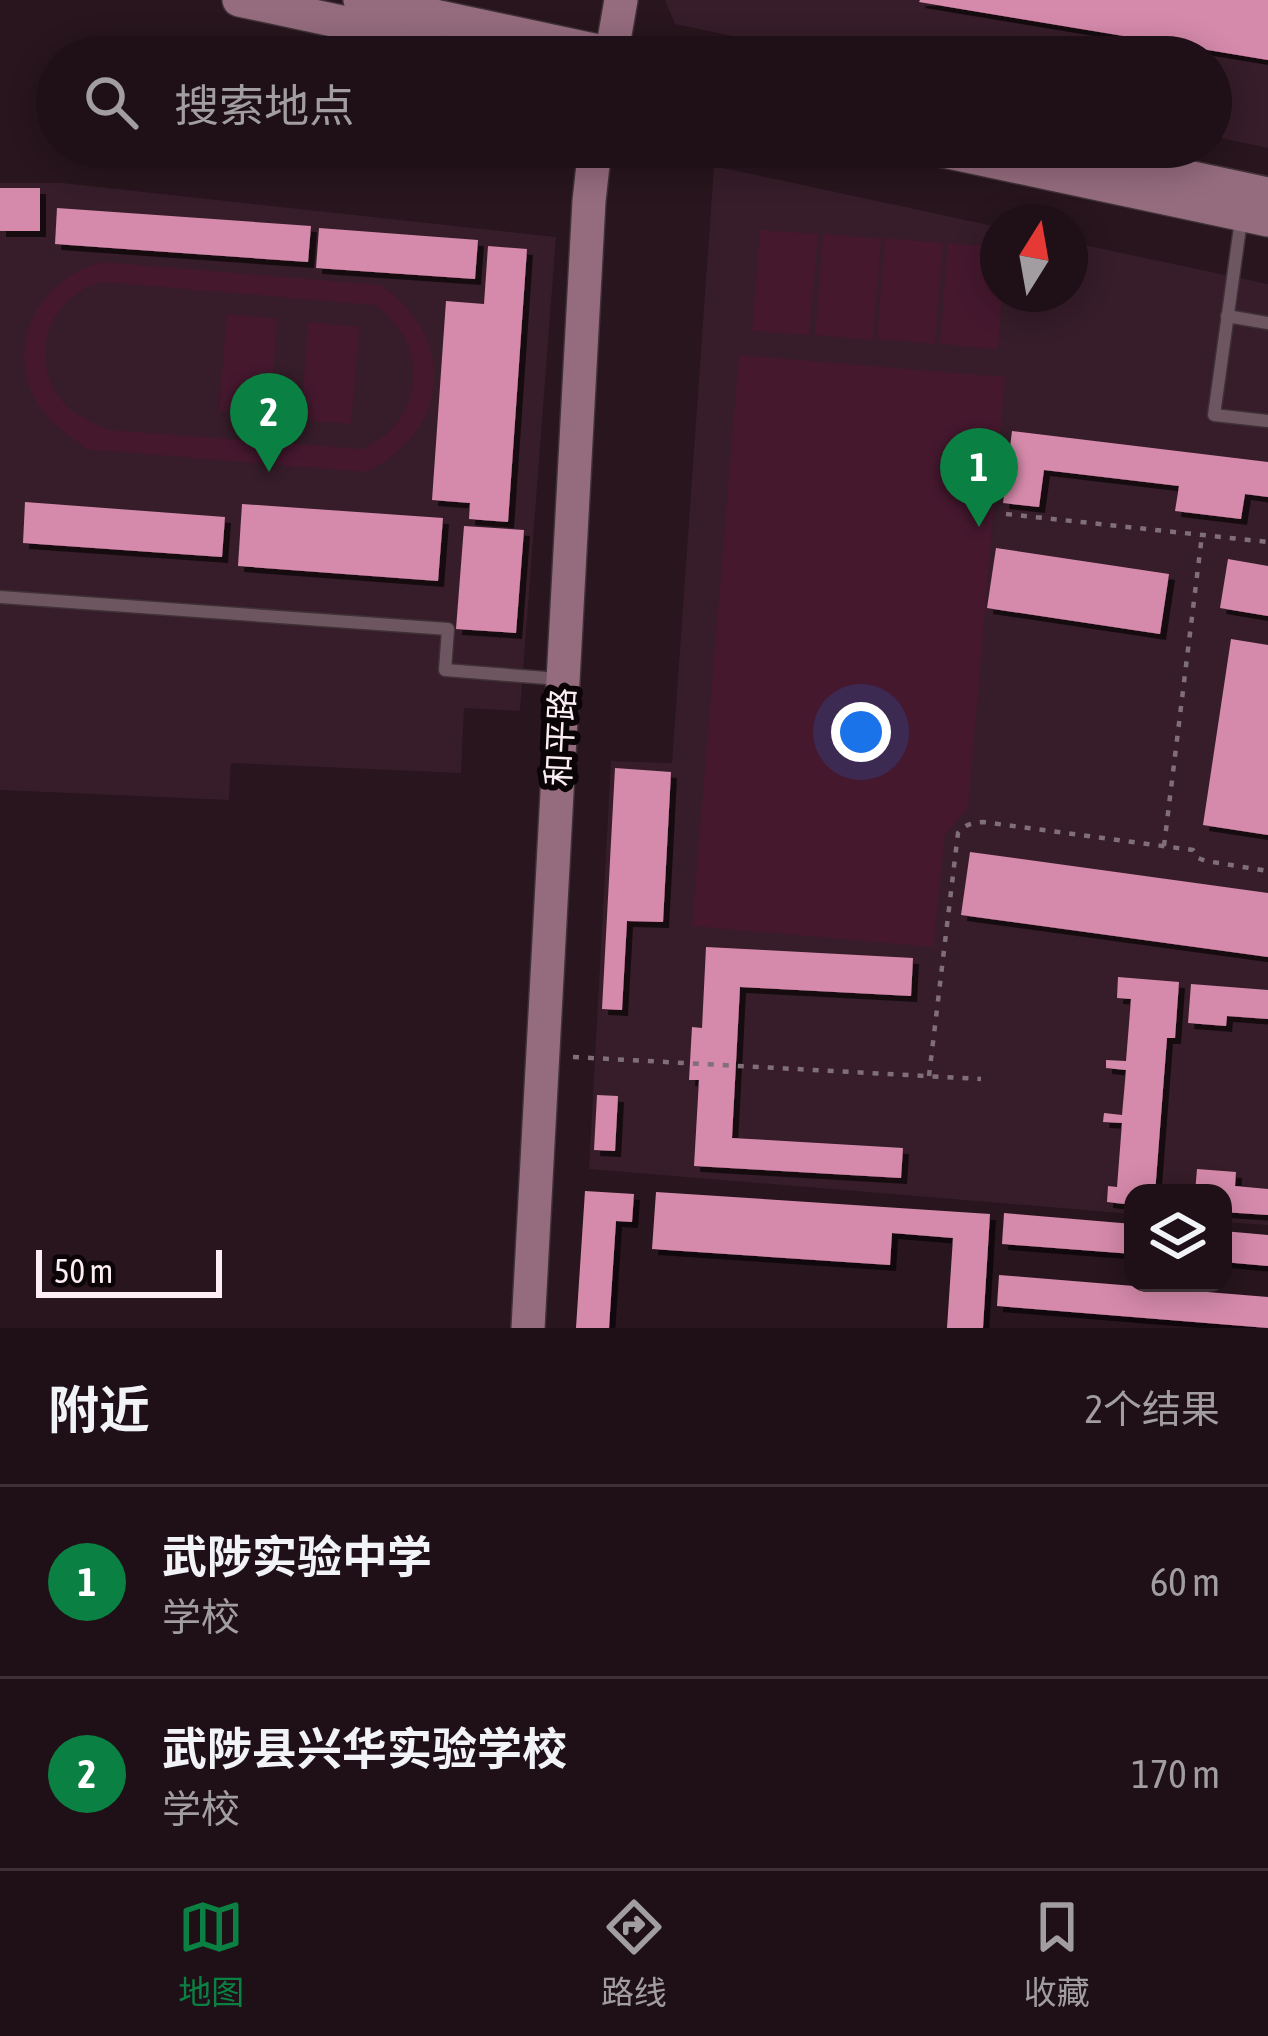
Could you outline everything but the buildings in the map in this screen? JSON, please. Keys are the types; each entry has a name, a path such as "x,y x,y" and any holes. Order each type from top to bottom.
{"street":[{"path":"239,0 407,36"},
{"path":"360,0 525,36"},
{"path":"618,36 621,0"},
{"name":"和平路","path":"528,1328 593,168"},
{"path":"1036,168 1259,210"},
{"path":"1118,168 1259,210"}],"lane":[{"path":"1259,210 1227,316 1214,415 1268,421"},
{"path":"1227,316 1268,323"},
{"path":"0,597 448,629 445,670 563,679"}],"path":[{"path":"1006,514 1268,542"},
{"path":"1164,846 1202,535"},
{"path":"929,1076 958,833 963,827 983,823 1193,850 1205,862 1268,872"},
{"path":"542,1055 981,1079"}],"shaded area":[{"path":"665,0 1268,0 1268,148 1232,140 1232,36 732,36 675,24"},
{"path":"714,168 980,223 980,312 1088,312 1088,246 1268,284 1268,1225 1232,1223 1232,1184 1124,1184 1124,1213 589,1169 611,761 672,763"},
{"path":"0,183 62,183 556,237 520,711 464,708 461,773 231,763 229,800 0,790"},
{"path":"760,230 818,234 809,335 752,331"},
{"path":"823,234 881,239 873,340 815,335"},
{"path":"885,238 943,243 935,344 877,339"},
{"path":"948,243 980,246 980,312 1001,312 998,349 940,344"},
{"path":"103,262 380,285 405,306 423,331 434,383 428,409 414,434 393,455 365,472 87,449 43,411 30,389 25,366 25,343 43,301 79,271","holes":["103,282 374,305 405,339 413,381 399,420 362,449 108,430 61,400 46,365 45,347 57,313 69,299"]},
{"path":"227,314 277,319 270,416 219,411"},
{"path":"308,322 359,327 351,424 301,420"},
{"path":"739,355 1005,377 968,807 945,835 933,947 692,926"}],"place":[{"name":"武陟县兴华实验学校","path":"269,472"},
{"name":"武陟实验中学","path":"979,527"}]}
